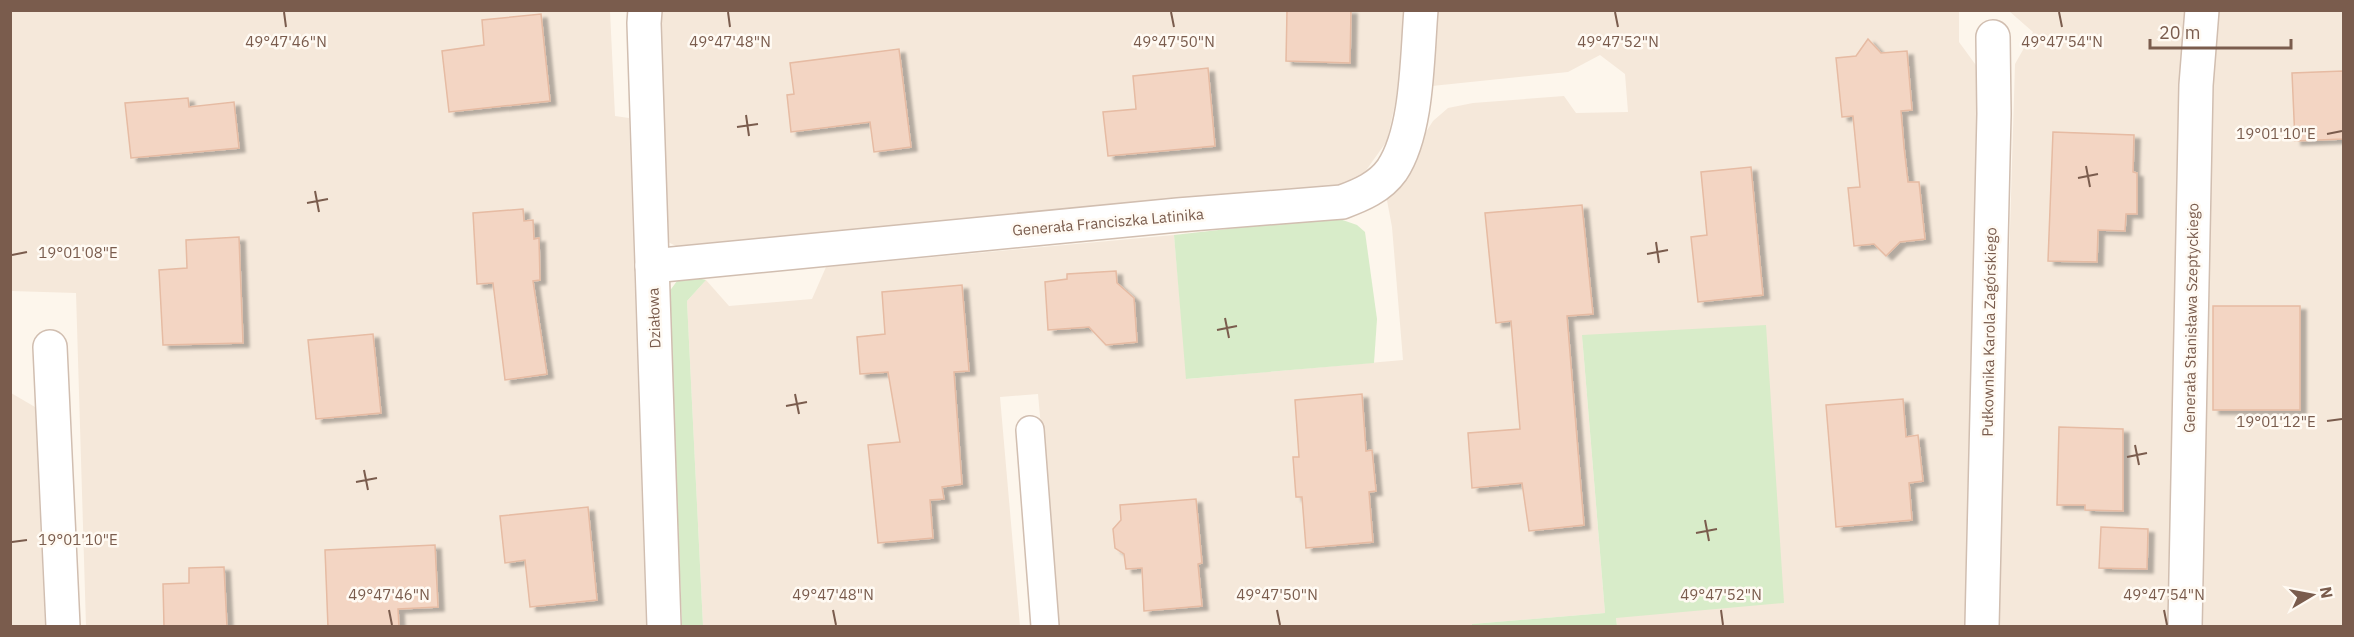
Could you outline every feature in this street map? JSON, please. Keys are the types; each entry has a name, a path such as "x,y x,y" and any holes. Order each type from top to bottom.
{"street":[{"name":"Działowa","path":"645,10 664,627"},
{"name":"Generała Franciszka Latinika","path":"652,266 1144,218 1342,202 1380,183 1392,171 1401,154 1414,99 1421,10"},
{"name":"Generała Stanisława Szeptyckiego","path":"2185,627 2196,85 2202,10"},
{"name":"Pułkownika Karola Zagórskiego","path":"1982,627 1994,114 1993,37"},
{"path":"50,347 63,627"}],"lane":[{"path":"1030,430 1045,627"}],"shaded area":[{"path":"11,11 610,11 615,116 629,118 646,626 86,626 76,293 11,291"},
{"path":"662,11 1407,11 1396,99 1387,141 1362,176 1340,188 909,229 678,247 668,242 663,233 656,57"},
{"path":"1431,11 1959,11 1959,42 1978,68 1966,626 1617,626 1582,335 1605,613 1472,624 1472,626 1059,626 1038,394 1000,397 1020,626 703,626 687,301 706,280 729,306 812,299 826,267 1174,235 1187,379 1403,360 1392,227 1386,195 1433,121 1448,108 1473,103 1564,96 1576,113 1628,112 1625,74 1600,55 1568,72 1432,86"},
{"path":"2009,11 2193,11 2172,626 1998,626 2015,64 2033,32"},
{"path":"2214,11 2343,11 2343,626 2196,626"},
{"path":"11,393 35,407 45,626 11,626"}],"green space":[{"path":"1334,217 1357,225 1365,232 1377,319 1374,363 1186,379 1174,235"},
{"path":"689,276 706,280 687,301 703,626 682,626 669,292 677,281"},
{"path":"1766,325 1784,603 1616,618 1617,626 1472,626 1472,624 1605,613 1582,335"}],"building":[{"path":"1287,10 1351,10 1350,63 1286,61"},
{"path":"541,14 550,101 449,112 442,51 484,45 482,20"},
{"path":"1868,39 1881,53 1907,51 1912,110 1901,111 1904,147 1908,182 1919,182 1925,239 1900,242 1886,256 1874,244 1854,246 1848,188 1860,187 1853,116 1842,117 1836,58 1856,56"},
{"path":"899,49 911,147 874,152 870,122 791,132 787,95 794,94 790,63"},
{"path":"1208,68 1215,146 1108,156 1103,112 1136,109 1133,76"},
{"path":"2343,71 2343,139 2295,141 2292,73"},
{"path":"188,98 189,107 234,102 239,148 131,158 125,103"},
{"path":"2053,132 2134,135 2133,172 2137,173 2137,214 2126,214 2125,231 2098,230 2097,262 2048,261"},
{"path":"1751,167 1763,295 1698,302 1691,237 1707,235 1701,172"},
{"path":"1582,205 1593,314 1567,316 1584,525 1529,531 1522,483 1472,488 1468,433 1520,429 1511,321 1496,323 1485,213"},
{"path":"523,209 524,221 533,220 534,239 539,238 540,280 533,281 547,374 505,380 493,283 477,284 473,213"},
{"path":"239,237 243,343 163,345 159,270 187,268 186,240"},
{"path":"1116,271 1117,283 1134,298 1137,342 1106,345 1089,327 1048,330 1045,282 1067,279 1067,274"},
{"path":"962,285 969,371 954,372 962,484 942,487 944,499 930,500 933,538 878,543 868,445 900,442 888,372 860,374 857,337 885,334 882,292"},
{"path":"2213,306 2300,306 2300,410 2213,410"},
{"path":"373,334 381,413 316,419 308,340"},
{"path":"1362,394 1366,451 1372,450 1376,491 1369,492 1373,542 1306,548 1302,497 1296,497 1293,457 1299,457 1295,400"},
{"path":"1903,399 1906,437 1918,435 1923,481 1909,483 1912,520 1836,527 1826,405"},
{"path":"2059,427 2123,429 2123,511 2085,510 2085,505 2057,505"},
{"path":"1196,499 1202,563 1198,564 1202,606 1144,611 1142,568 1126,569 1124,554 1115,548 1113,529 1121,520 1120,505"},
{"path":"588,507 597,600 530,607 525,560 505,563 500,516"},
{"path":"2101,527 2148,529 2147,569 2099,568"},
{"path":"435,545 438,607 398,609 399,627 328,627 325,550"},
{"path":"224,567 227,627 164,627 163,584 189,583 189,568"}]}
